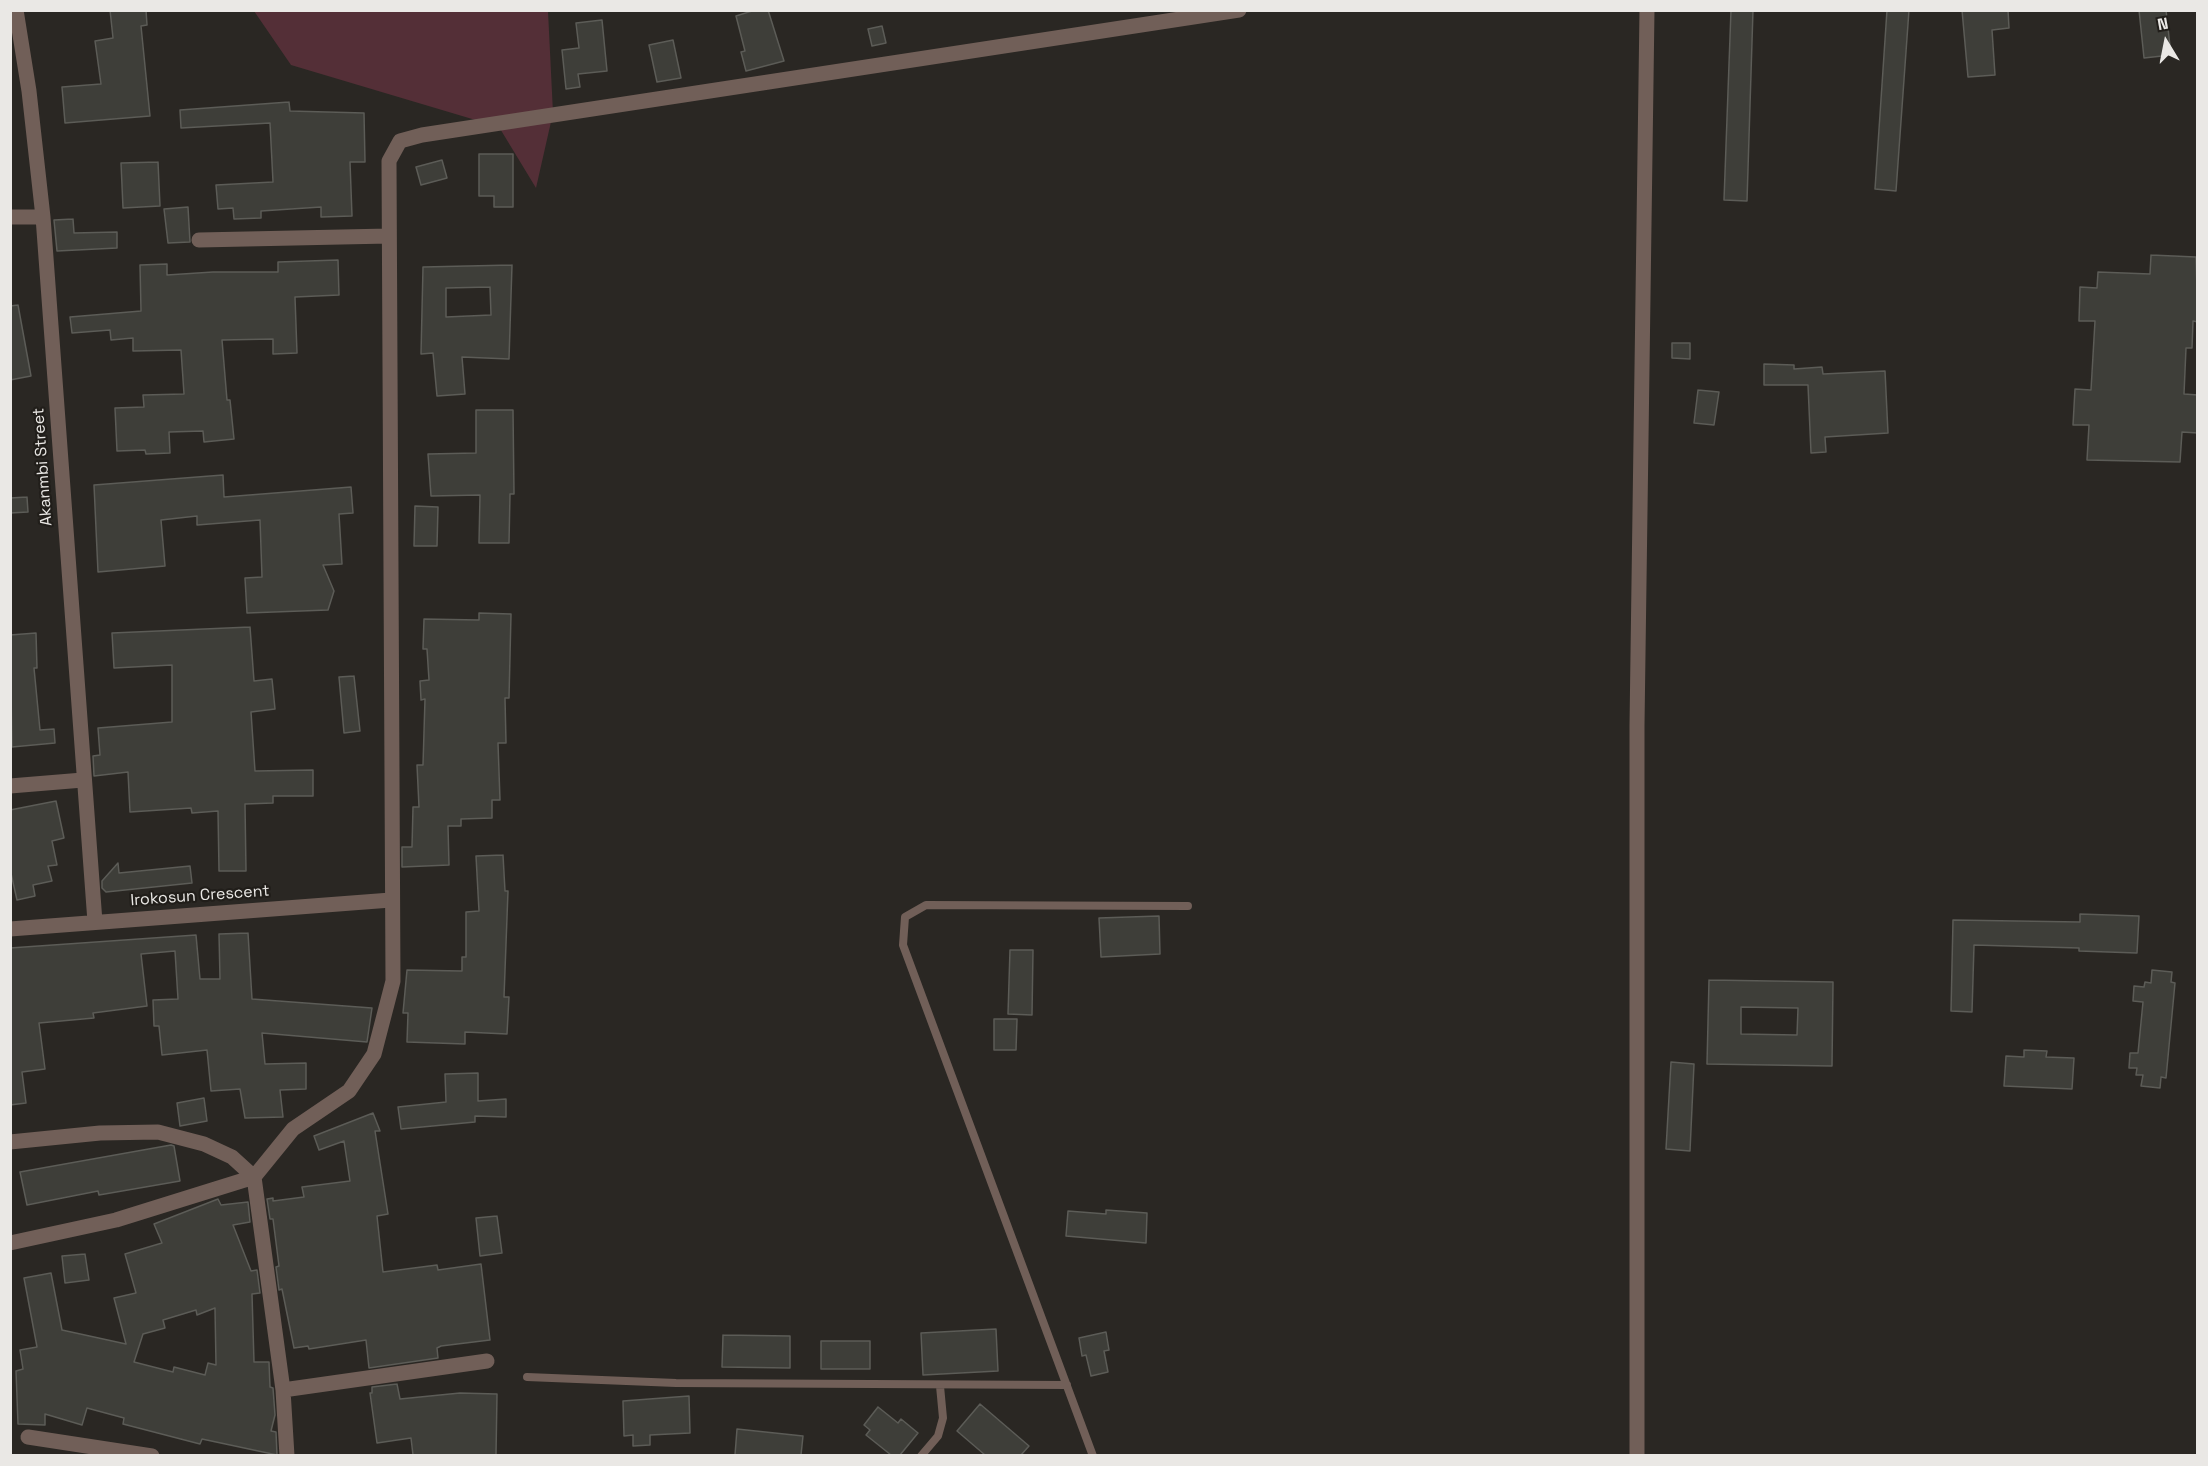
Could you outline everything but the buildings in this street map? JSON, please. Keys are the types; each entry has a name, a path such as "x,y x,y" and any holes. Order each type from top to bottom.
{"street":[{"name":"Akanmbi Street","path":"16,10 29,91 43,217 95,922"},
{"path":"10,1243 116,1220 254,1177 293,1129 349,1091 374,1054 393,981 388,161 400,141 423,135 1239,10"},
{"path":"1637,1455 1637,725 1647,10"},
{"path":"10,217 43,217"},
{"path":"199,240 389,236"},
{"path":"10,786 83,780"},
{"name":"Irokosun Crescent","path":"10,929 391,900"},
{"path":"10,1142 100,1132 158,1132 204,1144 232,1157 254,1177 283,1390 287,1455"},
{"path":"283,1390 487,1361"},
{"path":"28,1437 152,1455"}],"lane":[{"path":"1093,1455 903,945 905,917 926,904 1188,906"},
{"path":"527,1377 676,1383 837,1382 940,1386 1067,1385"},
{"path":"921,1455 938,1436 943,1418 940,1386"}],"shaded area":[{"path":"254,11 548,11 553,113 536,188 499,127 291,65"}]}
